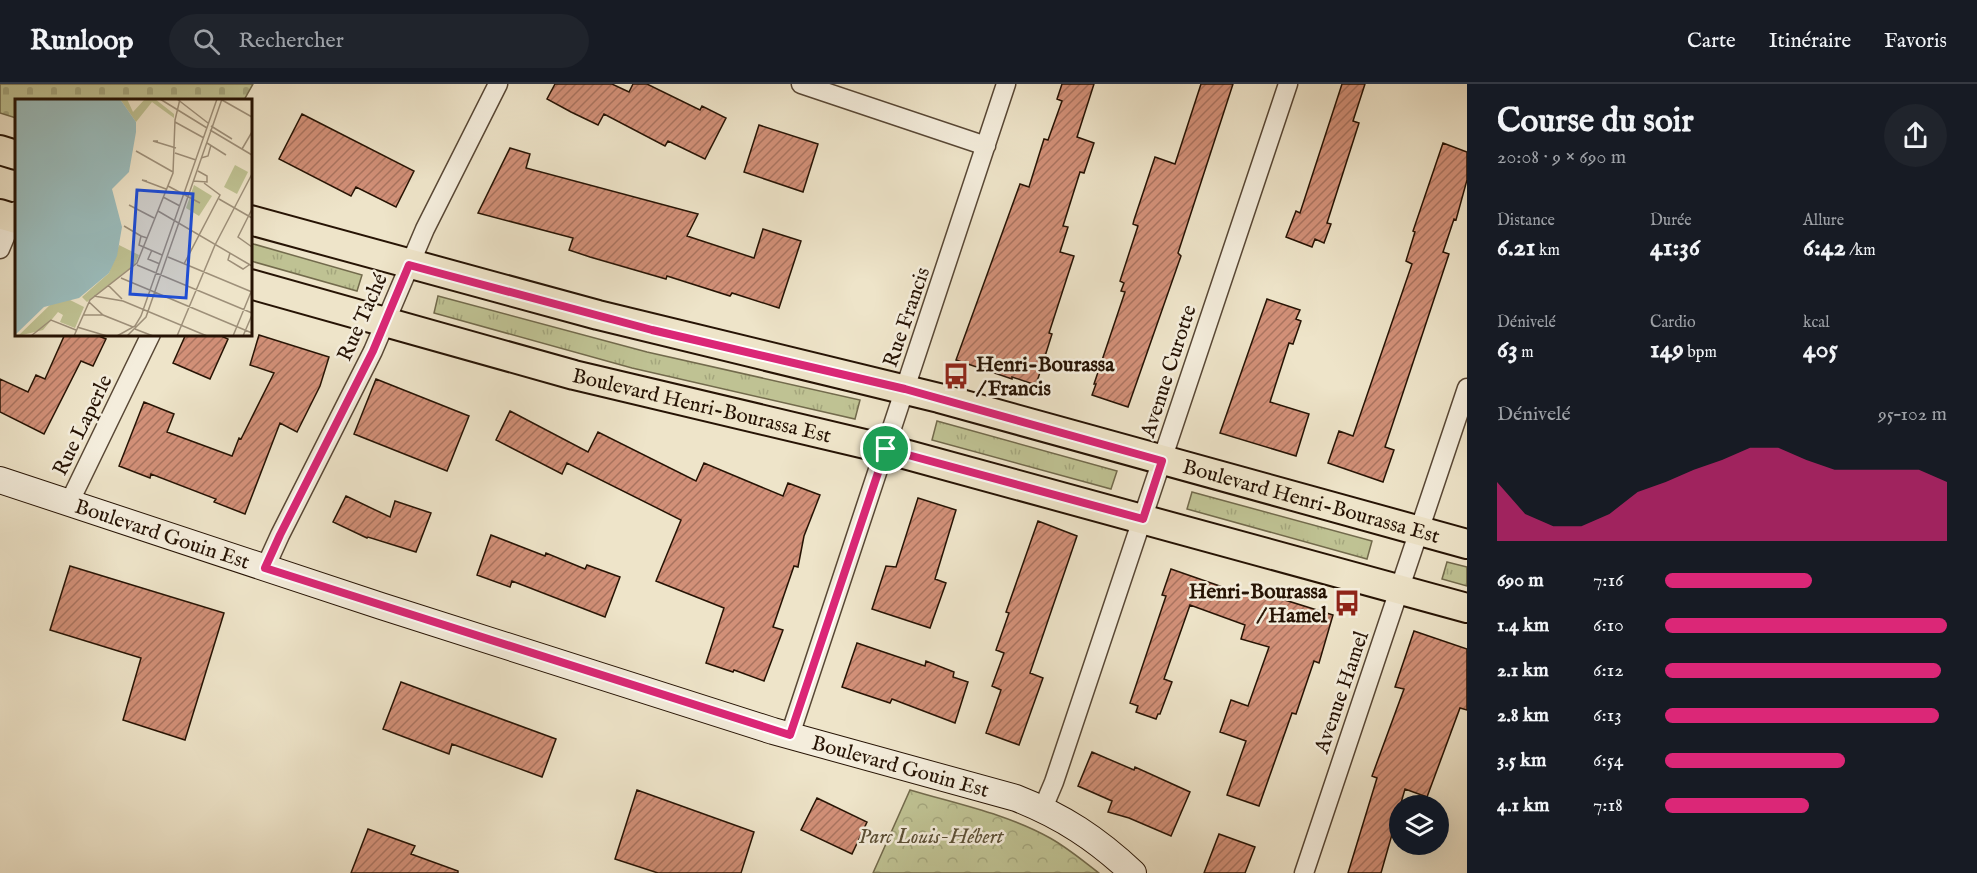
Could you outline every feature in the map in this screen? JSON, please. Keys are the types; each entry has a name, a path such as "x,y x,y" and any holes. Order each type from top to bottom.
{"main road":[{"path":"0,150 15,155"},
{"name":"Boulevard Henri-Bourassa Est","path":"252,221 652,330 905,389 1467,544"},
{"name":"Boulevard Henri-Bourassa Est","path":"252,285 604,383 886,449 1467,609"}],"street":[{"name":"Rue Taché","path":"265,568 386,322 425,229 498,84"},
{"path":"801,84 986,146"},
{"name":"Rue Francis","path":"790,735 1006,84"},
{"name":"Avenue Curotte","path":"1043,808 1054,782 1143,519 1288,84"},
{"path":"0,249 12,215"},
{"name":"Rue Laperle","path":"69,503 150,336"},
{"name":"Avenue Hamel","path":"1304,873 1467,388"},
{"name":"Boulevard Gouin Est","path":"0,480 265,568 790,735 1016,798 1043,808 1070,823 1096,841 1133,873"}],"green space":[{"path":"0,84 253,84 245,99 15,99 15,118 0,113"},
{"path":"252,244 362,275 357,291 252,261"},
{"path":"438,296 647,352 860,400 855,419 632,368 434,313"},
{"path":"937,421 1117,471 1111,489 932,440"},
{"path":"1192,492 1372,541 1367,559 1187,509"},
{"path":"1447,562 1467,567 1467,586 1442,579"},
{"name":"Parc Louis-Hébert","path":"910,790 1017,822 1063,846 1099,873 873,873"}],"building":[{"path":"555,84 612,84 629,92 633,84 647,84 700,110 702,106 726,118 705,159 668,141 665,146 604,114 598,125 571,112 547,99"},
{"path":"1062,84 1094,84 1077,137 1094,143 1084,173 1080,172 1063,226 1068,227 1060,252 1074,256 1049,333 1052,334 1036,385 956,360 1020,184 1029,187 1044,139 1048,140 1062,101 1057,99"},
{"path":"1201,84 1233,84 1178,253 1181,256 1128,407 1092,395 1096,384 1094,384 1125,292 1121,291 1124,283 1120,281 1138,226 1133,224 1134,220 1155,157 1175,164"},
{"path":"1342,84 1365,84 1353,121 1359,123 1327,223 1331,224 1324,243 1315,239 1312,247 1286,237 1296,211 1300,213"},
{"path":"302,114 414,171 396,207 356,187 351,196 279,159"},
{"path":"759,125 818,144 803,192 744,172"},
{"path":"1443,143 1467,152 1467,180 1456,220 1454,219 1443,252 1449,254 1385,447 1394,450 1383,482 1328,463 1339,431 1353,436 1412,264 1406,261 1415,232 1413,231"},
{"path":"510,148 530,154 526,168 698,214 687,236 754,258 763,229 801,241 779,308 732,293 730,296 667,276 666,279 590,257 569,250 573,238 478,213"},
{"path":"1267,299 1300,310 1296,319 1301,321 1293,344 1289,343 1270,402 1309,414 1296,456 1220,433"},
{"path":"259,335 329,357 320,386 297,432 280,423 245,514 214,502 216,499 151,474 150,478 119,466 144,402 174,414 167,432 232,456 239,438 241,439 274,373 250,365"},
{"path":"64,336 99,336 106,339 93,366 81,361 44,434 0,412 0,379 28,392 36,375 45,379"},
{"path":"185,336 221,336 228,339 210,379 173,363"},
{"path":"376,379 469,416 447,471 354,434"},
{"path":"510,411 588,452 598,432 696,481 704,463 783,496 788,483 820,495 804,536 798,567 794,566 773,627 783,630 764,681 706,663 724,608 656,581 681,520 567,463 562,474 496,440"},
{"path":"346,496 390,517 395,501 431,513 416,552 367,538 333,522"},
{"path":"918,498 956,510 935,579 946,583 930,628 872,609 886,566 896,567"},
{"path":"1038,521 1077,536 1030,673 1043,678 1019,745 986,733 1001,690 992,686 1004,653 996,650 1009,613 1006,612"},
{"path":"491,535 545,556 546,553 585,569 587,565 620,577 605,617 512,581 510,587 477,575"},
{"path":"70,566 224,613 185,740 123,720 141,658 50,630"},
{"path":"1171,569 1254,598 1256,591 1333,615 1319,663 1314,661 1296,714 1292,713 1259,806 1227,795 1246,741 1220,732 1231,700 1248,706 1269,647 1241,639 1245,625 1190,605 1164,679 1172,682 1160,714 1156,719 1136,712 1138,706 1130,703 1166,596 1162,595"},
{"path":"1414,631 1467,649 1467,710 1460,708 1428,795 1405,789 1403,795 1389,795 1389,845 1381,873 1348,873 1377,778 1372,776 1404,689 1395,687"},
{"path":"857,643 925,666 926,661 954,672 953,677 968,682 955,723 892,699 890,703 842,687"},
{"path":"401,682 556,739 542,777 452,744 449,754 383,729"},
{"path":"1092,752 1134,770 1135,767 1190,792 1171,836 1129,818 1108,812 1112,801 1078,786"},
{"path":"637,790 754,832 741,873 658,873 615,859"},
{"path":"817,798 867,822 852,854 801,830"},
{"path":"368,829 415,846 411,854 458,871 458,873 351,873"},
{"path":"1219,834 1255,847 1245,873 1204,873"}],"place":[{"name":"Henri-Bourassa / Francis","path":"956,376"},
{"name":"Henri-Bourassa / Hamel","path":"1347,603"}],"route":[{"path":"409,265 652,330 905,389 1162,461 1143,519 886,449 790,735 265,568 373,351 409,265"}]}
